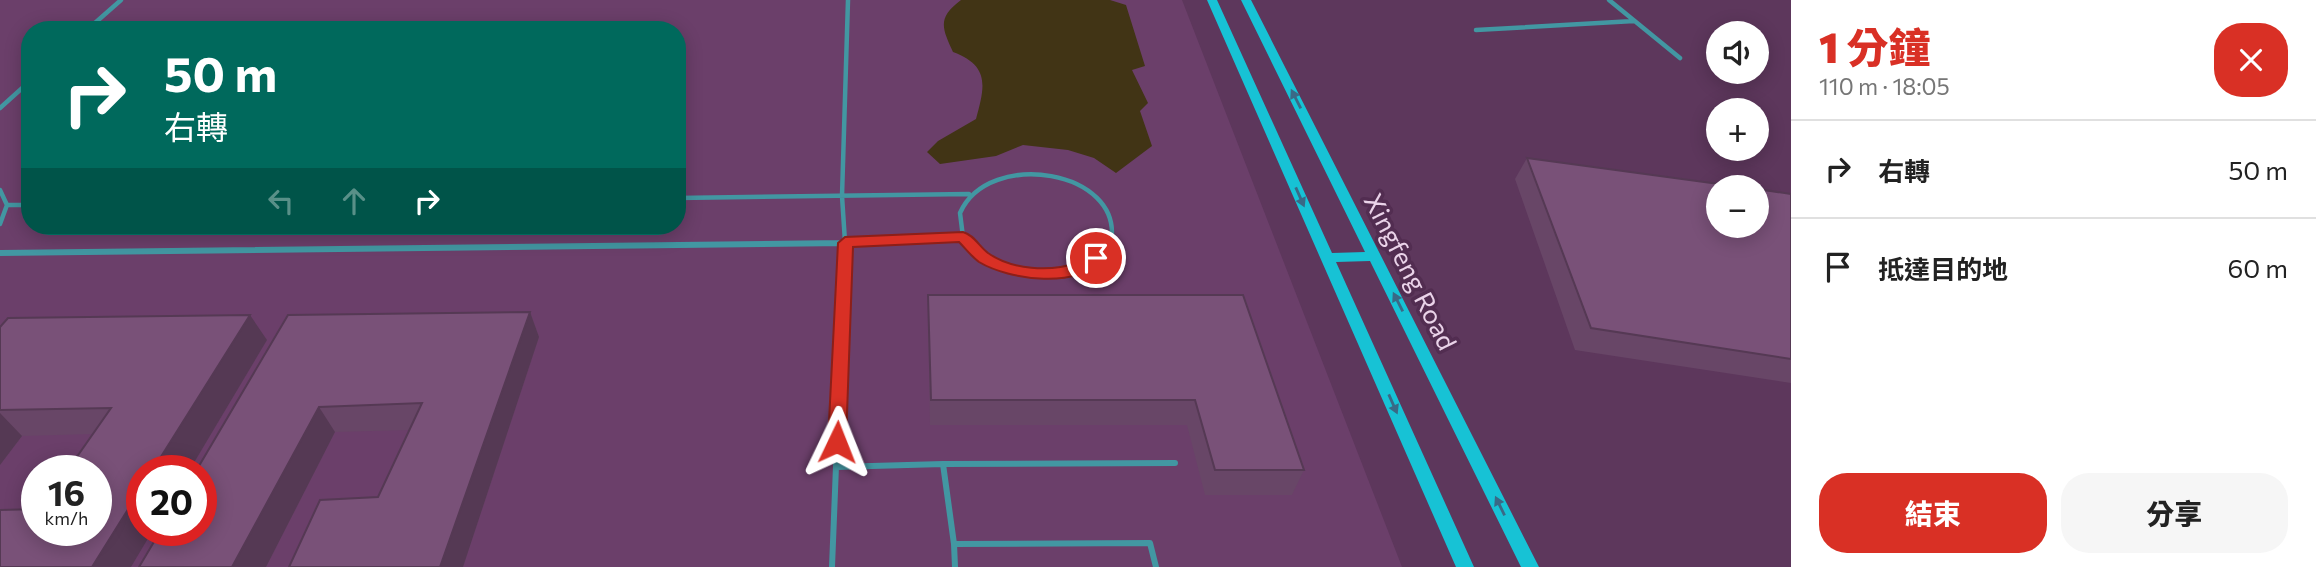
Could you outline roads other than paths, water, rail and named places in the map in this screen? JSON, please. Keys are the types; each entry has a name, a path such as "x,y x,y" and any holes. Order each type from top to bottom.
{"main road":[{"path":"1212,0 1465,567"},
{"name":"Xingfeng Road","path":"1246,0 1530,567"},
{"path":"1327,258 1375,256"}],"lane":[{"path":"98,21 121,0"},
{"path":"832,567 845,243 842,196 849,0"},
{"path":"1609,0 1680,58"},
{"path":"1476,30 1634,21"},
{"path":"0,108 21,90"},
{"path":"686,198 969,194 992,180 1022,173 1054,176 1084,187 1106,205 1114,227 1107,250 1084,266 1051,274 1015,271 984,257 963,237 959,215 969,194"},
{"path":"0,190 7,205 0,224"},
{"path":"7,205 21,205"},
{"path":"0,253 845,243 963,237"},
{"path":"836,467 1175,463"},
{"path":"943,464 955,567"},
{"path":"954,544 1150,543 1156,567"}]}
